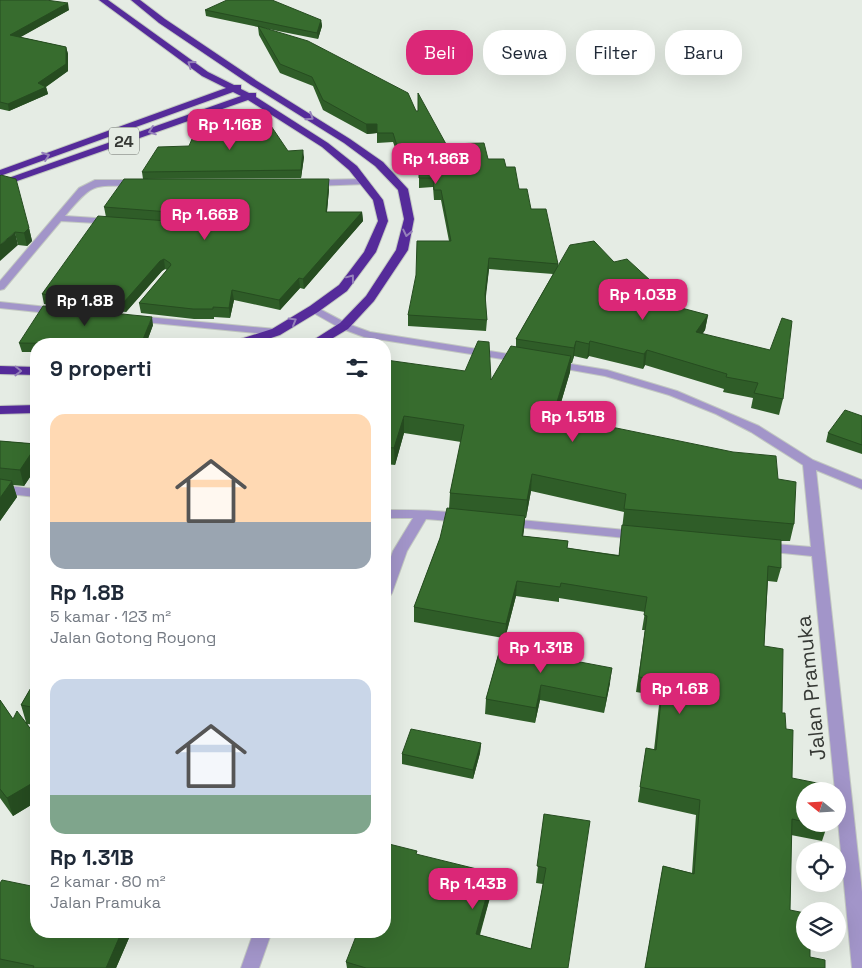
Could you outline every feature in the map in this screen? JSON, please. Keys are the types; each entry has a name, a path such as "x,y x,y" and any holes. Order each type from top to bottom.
{"highway":[{"path":"103,0 205,74 265,105 325,145 353,168 378,200 384,221 370,252 343,288 314,309 276,332 258,338"},
{"path":"135,0 162,21 254,83 301,111 379,164 402,189 410,219 402,250 370,298 344,326 323,338"},
{"path":"234,88 254,83"},
{"name":"24","path":"0,173 234,88"},
{"name":"24","path":"0,184 247,97 269,92"},
{"path":"0,370 30,371"},
{"path":"0,410 30,409"}],"street":[{"path":"0,287 88,185 103,182 151,183"},
{"path":"307,183 364,182"},
{"path":"58,218 124,223"},
{"path":"0,305 69,312"},
{"path":"314,309 344,326 368,335 387,338"},
{"path":"135,311 129,318 276,332"},
{"path":"391,339 607,373 673,393 755,429 810,463 862,485"},
{"name":"Jalan Pramuka","path":"810,463 860,968"},
{"path":"0,489 30,492"},
{"path":"391,514 422,514 479,520"},
{"path":"391,577 400,552 422,514"},
{"path":"498,522 652,537"},
{"path":"750,546 819,552"},
{"path":"250,968 261,938"}],"building":[{"path":"0,0 46,0 68,3 10,35 66,47 66,64 38,83 46,87 8,104 0,102"},
{"path":"227,0 272,0 321,20 317,33 205,10"},
{"path":"258,26 308,41 408,93 416,111 418,111 418,93 446,144 484,143 488,159 504,159 506,167 515,167 519,189 527,189 531,209 546,209 558,264 489,258 485,294 487,320 408,315 416,275 417,241 451,241 441,190 434,190 433,178 419,178 419,145 397,146 393,133 377,133 377,124 366,124 323,100 312,77 280,64"},
{"path":"267,120 288,151 303,150 301,170 142,172 158,147 189,146 192,139 211,139 217,121"},
{"path":"0,176 16,179 29,228 24,233 15,232 0,245"},
{"path":"124,179 329,179 326,212 362,212 303,279 299,278 279,300 232,290 229,308 193,309 139,303 171,265 164,259 160,261 124,302 42,294 98,216 168,221 175,217 169,212 104,207"},
{"path":"594,241 614,262 627,259 675,303 674,306 708,315 696,332 770,350 782,318 792,321 783,399 754,393 758,383 726,377 727,374 647,350 644,354 590,341 589,344 576,341 574,348 516,339 570,245"},
{"path":"43,306 152,317 144,338 30,338 30,343 19,343"},
{"path":"478,341 489,342 491,380 511,346 571,356 553,415 733,452 776,456 778,479 796,482 794,524 624,509 626,494 532,474 527,500 450,493 464,425 404,416 394,448 391,448 391,361 465,371"},
{"path":"845,410 862,416 862,445 828,433"},
{"path":"0,441 30,444 30,455 20,470 0,468"},
{"path":"0,479 12,481 0,498"},
{"path":"447,508 525,516 522,536 568,541 567,548 619,556 622,525 781,540 781,568 768,566 764,646 783,649 782,713 785,713 786,729 793,730 792,778 812,782 796,782 796,820 792,819 790,910 796,911 796,952 810,952 810,957 825,960 825,968 645,968 663,866 694,874 700,800 640,787 646,748 656,750 663,681 639,677 647,616 644,615 647,597 561,583 560,587 517,581 506,624 414,607 440,538"},
{"path":"504,635 550,643 548,656 612,668 606,698 541,685 536,708 486,699"},
{"path":"30,689 30,707 21,705"},
{"path":"0,700 13,719 17,711 30,728 30,785 7,798 0,789"},
{"path":"411,729 481,743 473,770 402,754"},
{"path":"544,814 590,821 568,968 366,968 346,962 355,938 391,938 391,844 417,851 416,854 493,873 476,934 531,949 546,868 537,866"},
{"path":"2,880 30,886 30,938 119,938 106,968 33,968 34,966 0,959 0,883"}]}
